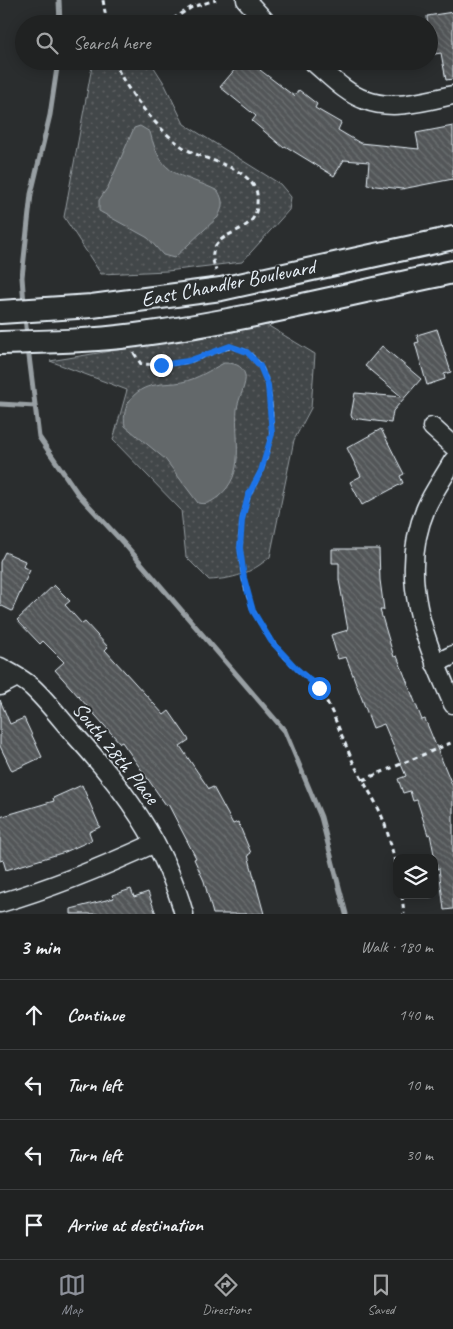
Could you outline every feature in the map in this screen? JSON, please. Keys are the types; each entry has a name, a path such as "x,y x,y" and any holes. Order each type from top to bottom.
{"main road":[{"name":"East Chandler Boulevard","path":"4,312 132,301 221,288 453,238"},
{"name":"East Chandler Boulevard","path":"7,343 52,342 136,335 223,320 453,272"}],"street":[{"path":"246,0 260,15"},
{"path":"323,70 347,90 365,100 383,104 403,104 453,95"},
{"path":"432,427 453,446"},
{"path":"453,461 426,507 416,546 414,587 421,626 453,704"},
{"path":"435,664 453,655"},
{"name":"South 28th Place","path":"0,667 31,686 106,769 140,816 155,843 174,880 184,914"},
{"path":"0,686 17,677"},
{"path":"0,903 51,888 100,869 155,843"}],"path":[{"path":"103,0 106,15"},
{"path":"179,15 192,7 216,0"},
{"path":"119,70 124,84 174,141 186,149 245,174 257,192 257,208 250,223 232,233 215,247 213,257 217,274 212,276"},
{"path":"133,346 133,352 141,364 161,365 188,361 230,346 247,352 260,366 268,385 272,434 261,471 248,496 242,520 240,548 244,578 253,611 271,641 297,669 319,688 380,811 394,854"},
{"path":"363,780 453,742"},
{"path":"402,899 404,914"}],"shaded area":[{"path":"91,70 156,70 184,124 280,184 291,197 289,210 242,262 167,271 101,274 64,217"},
{"path":"140,126 150,132 160,159 167,167 183,177 218,191 222,201 218,217 174,258 163,255 148,238 99,211 99,200 108,187 134,128"},
{"path":"267,325 315,354 311,408 294,440 270,557 255,568 241,574 209,580 186,557 181,510 113,440 127,390 50,361"},
{"path":"224,363 239,366 245,375 245,383 237,409 236,467 233,478 227,488 218,497 204,504 198,503 165,459 125,426 124,419 127,405 135,394 141,390 155,385 188,381"}],"building":[{"path":"453,12 453,79 446,80 441,53 438,54 438,15 434,15"},
{"path":"234,70 260,70 294,96 299,90 317,104 315,108 341,123 338,130 360,143 419,149 416,133 453,126 453,179 402,189 367,185 369,162 344,160 334,176 285,146 284,148 252,121 256,116 220,87"},
{"path":"437,329 451,372 444,374 445,379 427,385 415,343 419,342 417,335"},
{"path":"382,346 421,379 393,411 391,423 352,418 355,393 402,397 365,366"},
{"path":"381,429 404,474 400,476 403,483 362,505 350,482 361,476 347,448"},
{"path":"332,549 379,549 380,580 384,610 380,610 394,657 397,656 422,720 425,719 453,787 453,909 444,910 438,868 438,854 434,854 430,834 428,835 417,800 413,801 410,791 403,793 398,779 406,776 384,724 373,728 346,657 338,659 331,635 348,630 339,580 339,563 332,563"},
{"path":"5,552 25,561 23,567 30,570 12,611 0,605 0,562"},
{"path":"54,585 70,601 65,605 82,624 85,622 108,647 105,650 164,715 169,711 189,740 180,746 209,789 213,787 233,824 238,822 251,853 248,855 264,914 213,914 204,881 194,859 196,858 168,804 166,805 122,742 120,743 55,670 64,662 43,641 40,644 17,620"},
{"path":"0,700 10,724 24,718 42,757 12,771 0,746"},
{"path":"82,785 100,827 89,832 92,840 65,852 6,870 3,860 0,861 0,817 54,801 53,798"},
{"path":"131,889 134,897 148,892 156,914 71,914 71,909 114,898 113,895"}],"waterway":[{"path":"59,0 60,15"},
{"path":"24,305 22,277 31,194 50,115 57,70"},
{"path":"25,316 27,337"},
{"path":"28,348 39,437 78,494 128,548 285,731 321,817 346,914"},
{"path":"0,404 35,406"}],"route":[{"path":"161,365 188,361 230,346 247,352 260,366 268,385 272,411 272,434 261,471 248,496 242,520 240,548 244,578 253,611 271,641 297,669 319,688"}]}
